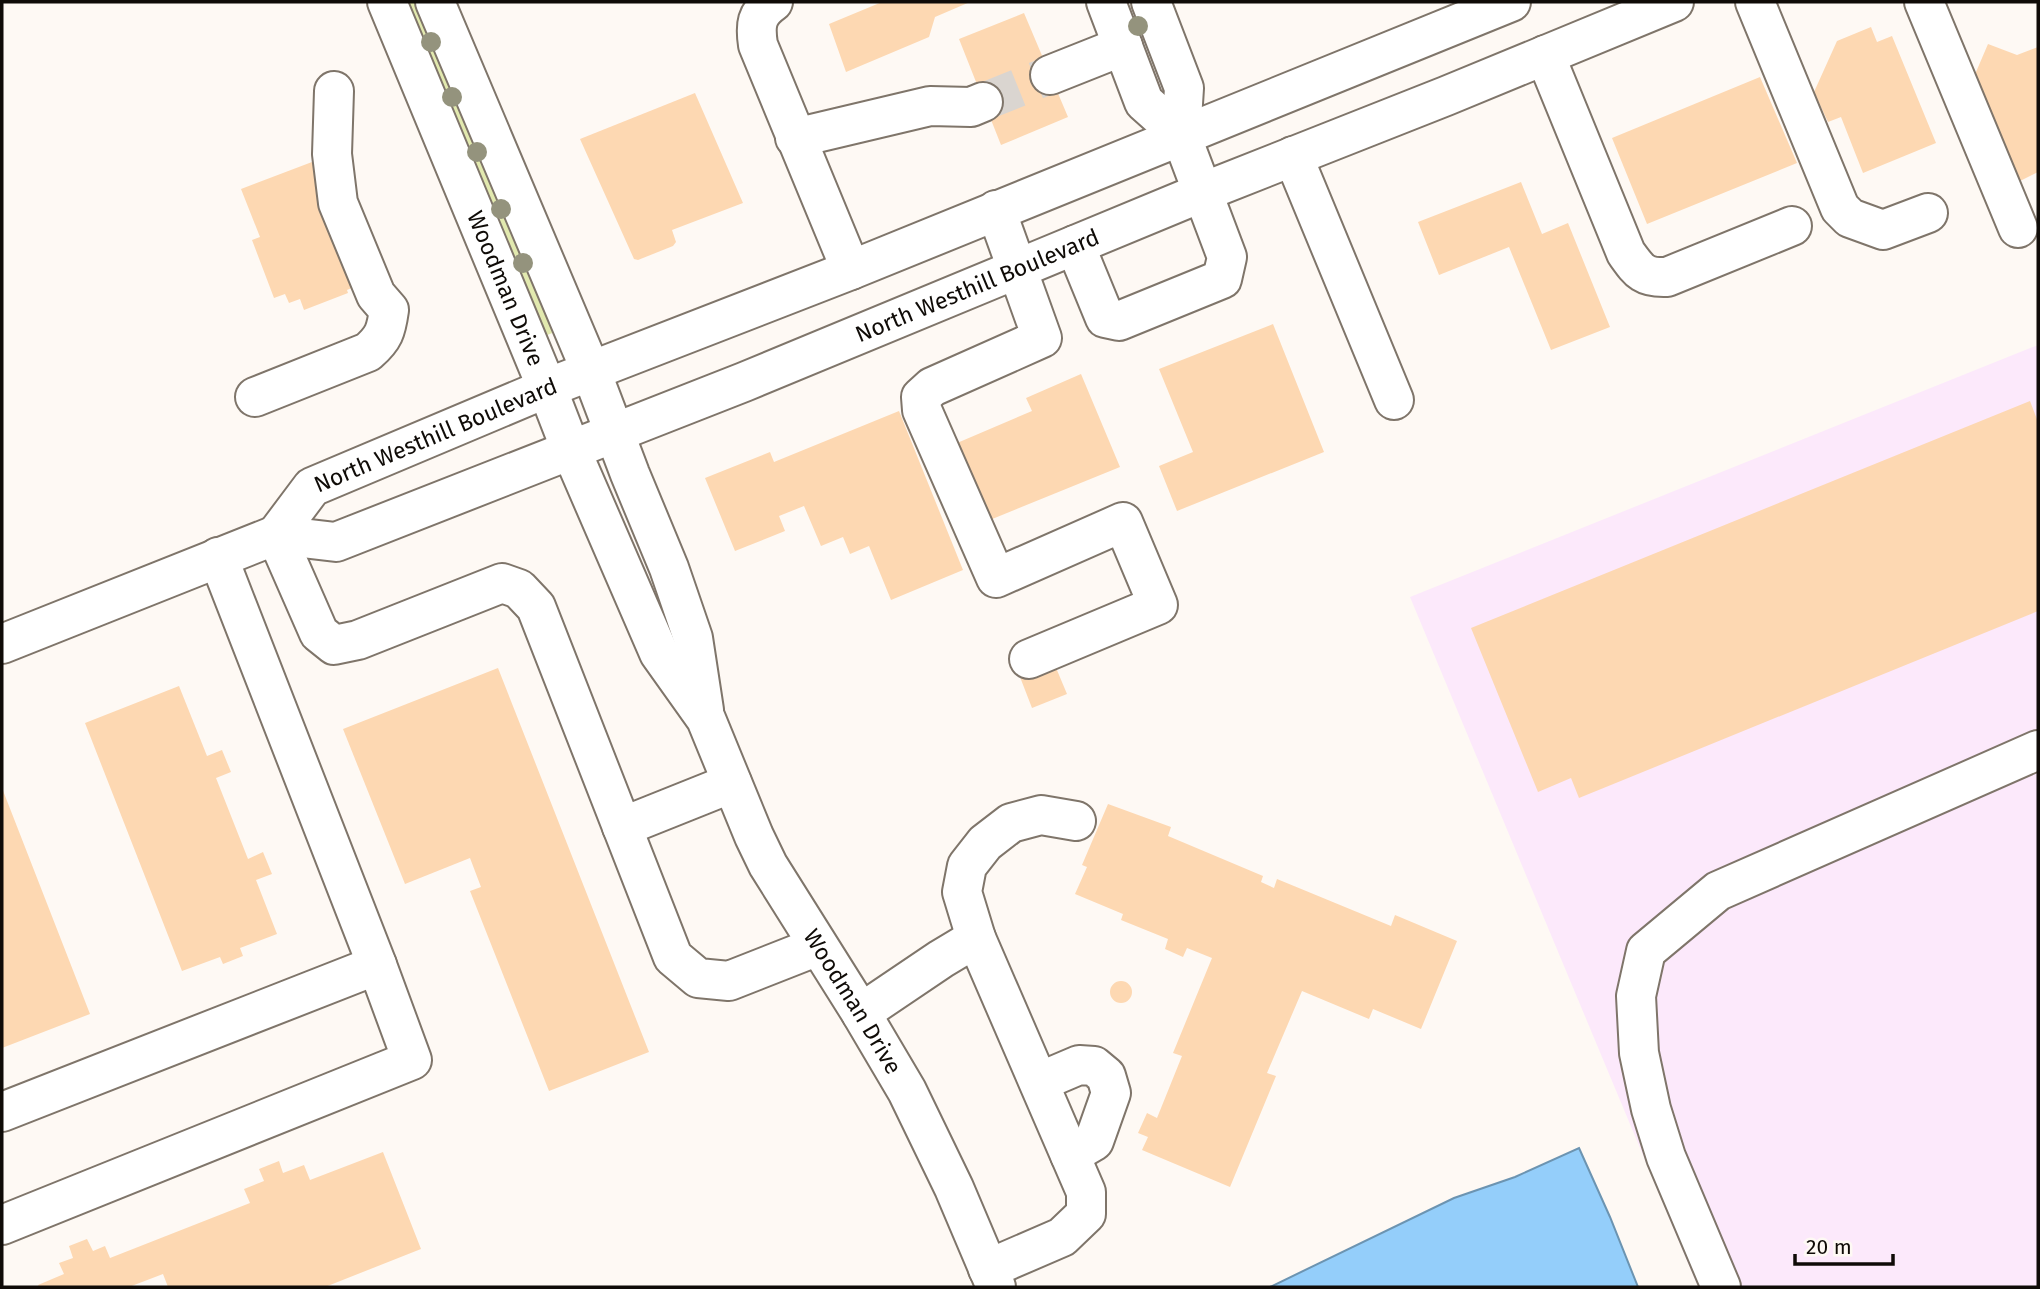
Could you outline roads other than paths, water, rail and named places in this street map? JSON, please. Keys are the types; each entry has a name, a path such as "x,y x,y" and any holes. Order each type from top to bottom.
{"street":[{"name":"Woodman Drive","path":"387,2 571,450 659,653 706,719"},
{"name":"Woodman Drive","path":"435,2 591,371 669,568 693,638 706,719 732,783 768,865 907,1091 954,1188 992,1278"},
{"path":"773,2 763,9 760,16 756,28 758,45 850,270"},
{"path":"1106,2 1144,102 1181,135"},
{"path":"1075,245 1105,318 1119,321 1222,279 1227,257 1181,135 1184,88 1151,2"},
{"name":"North Westhill Boulevard","path":"276,535 312,487 547,388 850,270 1511,2"},
{"name":"North Westhill Boulevard","path":"2,644 276,535 336,542 757,376 1674,2"},
{"path":"1755,2 1840,208 1850,218 1883,230 1928,213"},
{"path":"1924,2 2018,228"},
{"path":"1050,75 1122,46"},
{"path":"1545,55 1626,253 1640,272 1652,277 1667,277 1791,226"},
{"path":"255,397 368,352 385,333 389,310 376,295 338,203 332,154 334,91"},
{"path":"795,138 930,106 971,107 983,102"},
{"path":"1293,156 1394,400"},
{"path":"996,210 1042,338 932,387 921,397 922,410 996,578 1123,522 1158,604 1029,659"},
{"path":"276,535 319,633 334,645 358,640 502,583 519,589 536,607 674,957 698,978 729,981 818,946"},
{"path":"2,1225 412,1060 218,557"},
{"path":"1721,1287 1666,1157 1651,1109 1639,1053 1636,996 1646,951 1718,891 2038,750"},
{"path":"622,827 732,783"},
{"path":"992,1278 1062,1237 1086,1214 1086,1192 976,938 962,891 967,866 985,843 1011,823 1041,816 1076,821"},
{"path":"861,1013 976,938"},
{"path":"2,1112 377,965"},
{"path":"1038,1082 1079,1065 1094,1066 1106,1076 1111,1093 1094,1142 1070,1155"}],"water":[{"path":"1579,1148 1638,1287 1270,1287 1454,1198 1515,1177"}],"tunnel":[{"path":"983,102 1050,75"}]}
